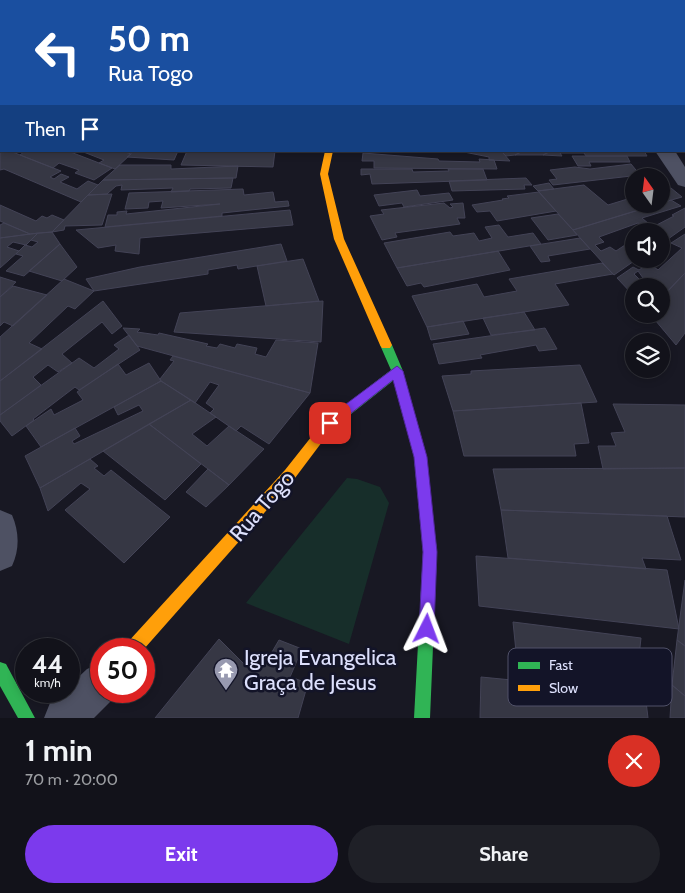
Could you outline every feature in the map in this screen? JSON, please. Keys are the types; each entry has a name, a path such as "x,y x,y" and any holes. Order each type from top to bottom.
{"main road":[{"path":"329,152 324,174 340,239 397,371 420,457 430,552 422,718"},
{"name":"Rua Togo","path":"144,638 290,474 330,423 397,371"},
{"path":"0,670 27,718"}],"street":[{"path":"666,152 685,181"},
{"path":"0,526 0,554"},
{"path":"65,718 90,694"}],"green space":[{"path":"347,478 357,479 380,487 389,503 349,644 246,603"}],"building":[{"path":"0,152 13,152 61,171 50,177 54,179 61,174 69,177 60,182 77,189 88,181 98,185 81,202 4,169 0,170"},
{"path":"24,152 71,152 112,168 94,180 75,173 79,170 59,163 53,168 20,155"},
{"path":"84,152 125,152 131,154 115,169 99,163 104,160"},
{"path":"133,152 178,152 174,160 127,157"},
{"path":"187,152 275,152 273,167 181,165"},
{"path":"464,152 502,152 510,161 489,160 489,157"},
{"path":"502,152 521,152 515,155 506,156"},
{"path":"521,152 549,152 543,155 515,155"},
{"path":"549,152 645,152 647,156 586,156 584,153 560,153 562,156 543,155"},
{"path":"363,153 438,159 439,161 480,162 479,159 494,160 497,169 374,168 374,161 362,161"},
{"path":"572,156 627,156 630,162 589,162 591,166 578,166"},
{"path":"631,164 634,168 625,168 625,177 553,185 549,180 557,179 550,170 575,167 590,169"},
{"path":"120,165 171,165 171,169 238,166 236,178 103,180"},
{"path":"361,169 412,169 413,172 483,169 487,180 372,184 370,174 361,175"},
{"path":"233,178 231,188 190,189 189,191 171,192 173,188 121,190 122,185 116,186 107,194 88,195 103,180"},
{"path":"526,178 532,185 524,185 525,189 452,191 449,181"},
{"path":"549,183 554,189 538,191 533,186"},
{"path":"584,185 608,205 625,200 625,213 629,213 573,230 538,191"},
{"path":"671,188 682,197 670,200"},
{"path":"243,189 244,195 273,192 275,202 288,201 289,206 222,213 222,216 105,227 108,215 117,215 117,212 127,211 126,214 220,204 161,208 163,201 149,202 148,208 125,209 129,193"},
{"path":"417,190 420,196 449,193 453,200 404,207 402,203 379,206 374,195"},
{"path":"539,192 556,211 497,221 490,211 477,212 472,205 503,200 509,198 507,196"},
{"path":"112,194 102,225 65,226 64,230 52,232 88,195"},
{"path":"671,200 681,206 670,209"},
{"path":"444,203 450,208 453,207 450,204 463,203 465,218 457,218 460,224 395,233 397,237 382,240 370,216 384,214 381,210"},
{"path":"0,205 36,221 42,216 47,218 52,215 64,220 52,232 30,234 0,221"},
{"path":"685,208 685,227 670,238 670,223 660,223 674,216 672,215"},
{"path":"290,210 293,225 140,238 139,254 115,251 116,245 98,248 76,230"},
{"path":"629,213 658,213 642,218 648,223 625,223 625,228 599,237 604,242 595,245 601,251 610,247 616,251 625,245 625,267 614,275 573,230"},
{"path":"558,214 577,235 548,240 531,218"},
{"path":"4,223 30,234 0,238 0,225"},
{"path":"499,225 508,237 533,233 541,244 397,268 384,243 450,232 453,236 474,233 479,241 492,238 485,227"},
{"path":"52,232 60,244 24,276 6,271 23,256 16,254 25,245 32,247 38,242 31,240 38,233"},
{"path":"38,233 26,245 13,242 7,247 19,251 0,268 0,238"},
{"path":"685,234 685,273 670,289 670,278 643,278 638,271 634,274 638,278 625,278 625,286 617,278 632,268 639,270 642,268 655,268 658,270 660,268 670,268 670,259 682,248 671,243"},
{"path":"580,238 590,249 548,256 550,261 541,262 530,246"},
{"path":"60,244 77,267 62,281 29,271"},
{"path":"281,244 287,261 238,269 237,265 208,270 208,274 94,291 86,279 140,267"},
{"path":"498,251 510,270 424,287 421,283 407,286 397,268"},
{"path":"303,259 319,301 266,306 257,266"},
{"path":"602,263 613,274 555,284 569,305 427,327 412,296 477,284 484,297 517,291 509,279"},
{"path":"685,273 685,333 676,345 670,338 670,333 666,333 658,323 670,323 670,289"},
{"path":"0,277 16,282 0,297"},
{"path":"64,279 94,291 75,309 68,306 29,343 42,349 0,381 0,337"},
{"path":"13,286 47,295 13,326 4,322 0,326 0,297"},
{"path":"103,301 122,326 112,334 102,322 62,354 72,363 58,372 48,365 33,377 41,385 0,415 0,381"},
{"path":"323,301 321,342 174,332 180,313"},
{"path":"524,312 535,330 491,335 483,318"},
{"path":"463,321 469,334 431,340 427,327"},
{"path":"123,328 140,329 137,332 158,335 159,333 208,344 206,346 217,348 220,344 235,348 237,344 257,348 255,354 266,357 276,340 318,343 310,393 137,346"},
{"path":"545,328 557,349 539,351 536,345 480,355 482,358 439,364 433,344"},
{"path":"129,335 140,350 79,390 75,387 12,436 0,421 0,415 79,358 94,368 119,349 114,345"},
{"path":"173,356 310,393 269,444 241,426 236,431 210,413 214,409 206,403 219,385 210,382 195,403 161,381 160,379 174,361 170,360"},
{"path":"149,363 161,381 41,447 26,426 51,409 54,415 83,400 77,392 118,364 126,375"},
{"path":"580,365 597,402 453,411 442,376 471,374 471,371"},
{"path":"161,381 191,400 40,488 25,456 75,428 80,436 72,441 74,444 143,411 139,405 118,415 114,407"},
{"path":"191,400 216,417 192,434 207,446 229,426 264,449 229,485 149,424"},
{"path":"581,403 589,443 574,444 576,456 464,456 453,411"},
{"path":"613,404 685,405 685,468 603,469 598,446 616,446 611,433 625,432"},
{"path":"149,424 201,464 165,500 103,451"},
{"path":"90,459 98,466 94,468 104,476 111,470 170,517 124,563 65,510 90,489 81,483 48,511 40,488"},
{"path":"685,468 685,517 501,510 493,469"},
{"path":"208,469 229,485 206,507 186,492"},
{"path":"501,510 667,516 681,560 642,558 646,569 508,558"},
{"path":"476,556 667,570 679,629 479,606"},
{"path":"685,580 685,646 677,640"},
{"path":"513,622 641,638 640,648 516,648"},
{"name":"Igreja Evangelica Graça de Jesus","path":"219,639 244,664 250,656 265,664 279,640 302,649 290,677 308,683 298,718 155,718"},
{"path":"677,640 685,646 685,696 672,685"},
{"path":"481,677 508,680 508,706 647,706 648,718 480,718"},
{"path":"672,685 685,696 685,718 670,718"}],"traffic: fast":[{"path":"386,345 397,371 420,457 430,552 422,718"},
{"path":"327,426 397,371"},
{"path":"0,670 27,718"}],"traffic: slow":[{"path":"329,152 324,174 339,239 386,345"},
{"path":"143,638 290,474 327,426"}],"place":[{"name":"Igreja Evangelica Graça de Jesus","path":"226,691"}],"route":[{"path":"330,423 358,399 397,371 420,457 430,552 427,629"}]}
